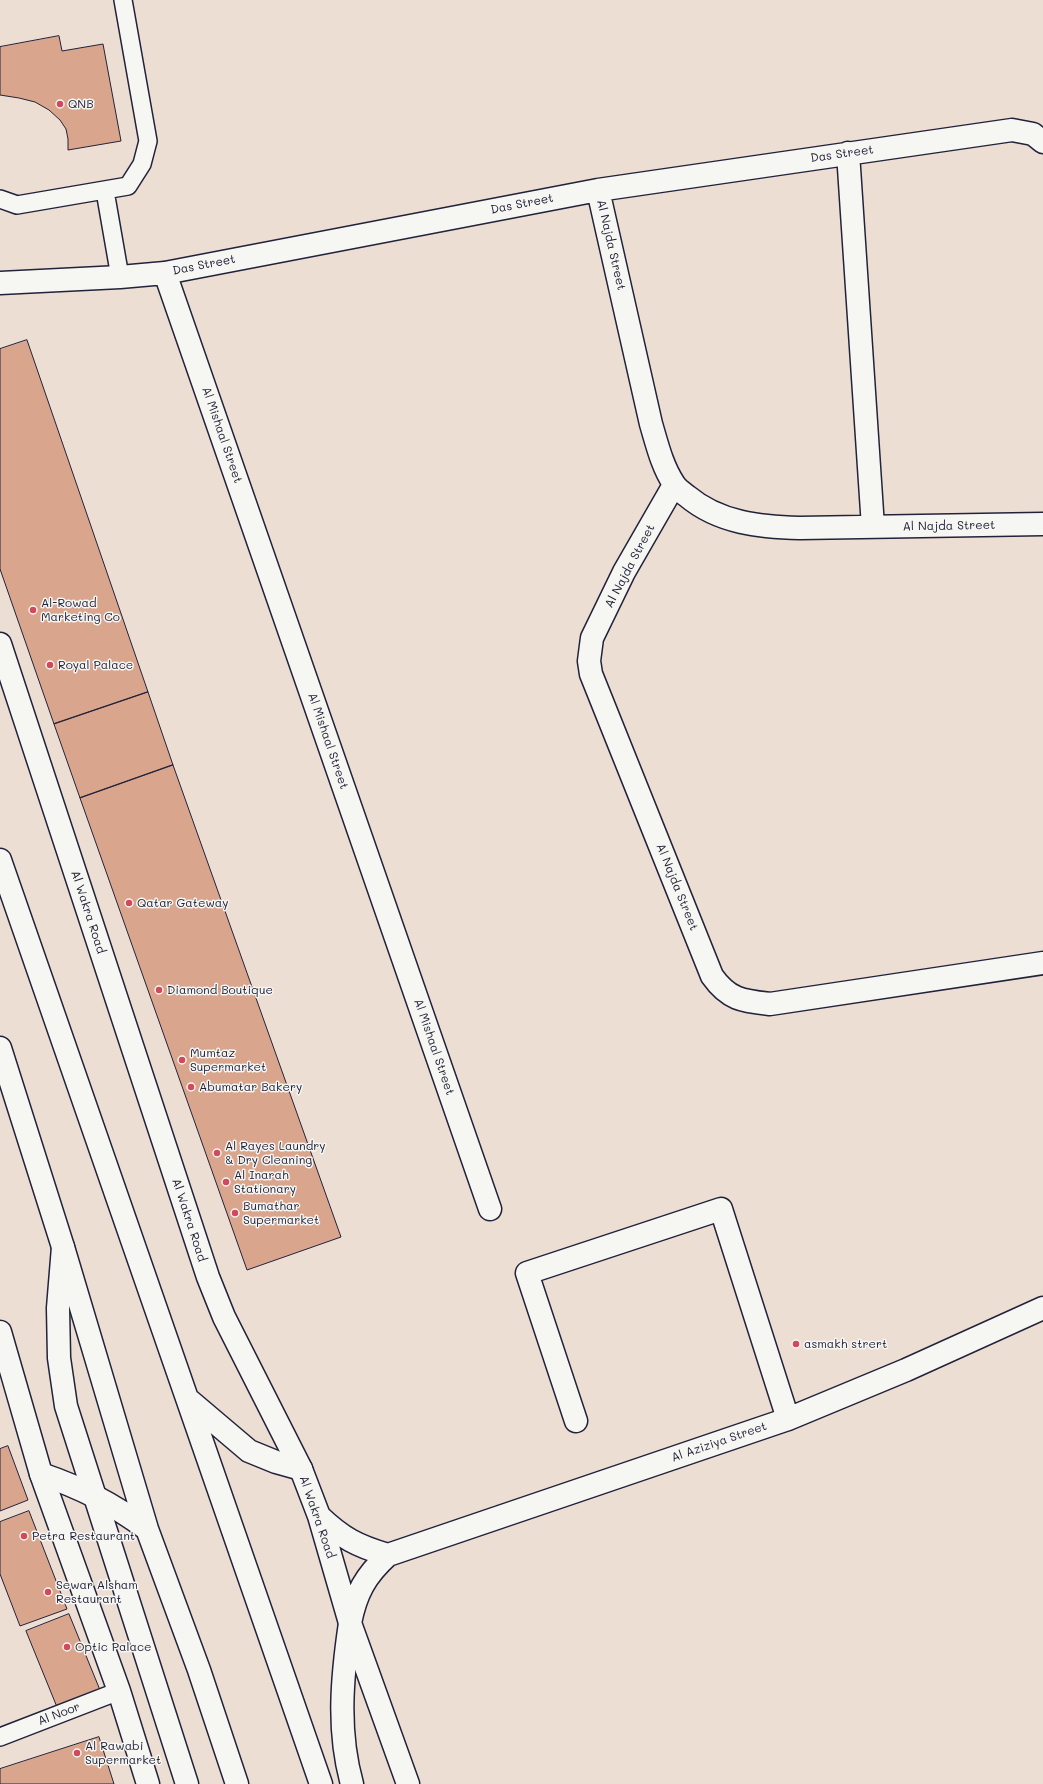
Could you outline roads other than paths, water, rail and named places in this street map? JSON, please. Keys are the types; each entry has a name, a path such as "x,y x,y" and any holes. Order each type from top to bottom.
{"main road":[{"name":"Das Street","path":"0,283 120,277 165,273 598,190 1012,130 1033,134 1043,142"},
{"path":"848,153 873,527"},
{"name":"Al Najda Street","path":"598,190 651,424 659,452 674,485 696,504 732,520 765,527 1043,524"},
{"name":"Al Mishaal Street","path":"165,273 490,1209"},
{"name":"Al Najda Street","path":"674,485 624,572 592,638 589,661 594,681 712,976 721,989 736,998 770,1004 1043,963"},
{"name":"Al Wakra Road","path":"0,644 208,1277 224,1317 301,1469 319,1516 350,1623 408,1784"},
{"path":"0,860 189,1400 321,1784"},
{"path":"2,1057 63,1247 147,1529 199,1670 237,1784"},
{"path":"576,1421 527,1274 721,1210 788,1419"},
{"path":"63,1247 58,1308 59,1358 66,1406 187,1784"},
{"name":"Al Aziziya Street","path":"352,1784 343,1734 341,1699 350,1623 354,1604 362,1585 373,1569 388,1555 788,1419 906,1370 1043,1308"},
{"path":"0,1332 41,1474 119,1691 148,1784"},
{"path":"189,1400 248,1451 276,1462 301,1469"},
{"path":"41,1474 68,1483 95,1495 122,1510 147,1529"},
{"path":"319,1516 334,1530 350,1541 388,1555"}],"lane":[{"path":"0,199 17,205 128,186 142,164 148,141 123,0"},
{"path":"105,190 120,277"},
{"name":"Al Noor","path":"0,1737 119,1691"}],"place":[{"name":"QNB","path":"60,104"},
{"name":"Al-Rowad Marketing Co","path":"33,610"},
{"name":"Royal Palace","path":"50,665"},
{"name":"Qatar Gateway","path":"129,903"},
{"name":"Diamond Boutique","path":"159,990"},
{"name":"Mumtaz Supermarket","path":"182,1060"},
{"name":"Abumatar Bakery","path":"191,1087"},
{"name":"Al Rayes Laundry & Dry Cleaning","path":"217,1153"},
{"name":"Al Inarah Stationary","path":"226,1182"},
{"name":"Bumathar Supermarket","path":"235,1213"},
{"name":"asmakh strert","path":"796,1344"},
{"name":"Petra Restaurant","path":"24,1536"},
{"name":"Sewar Alsham Restaurant","path":"48,1592"},
{"name":"Optic Palace","path":"67,1647"},
{"name":"Al Rawabi Supermarket","path":"77,1753"}]}
